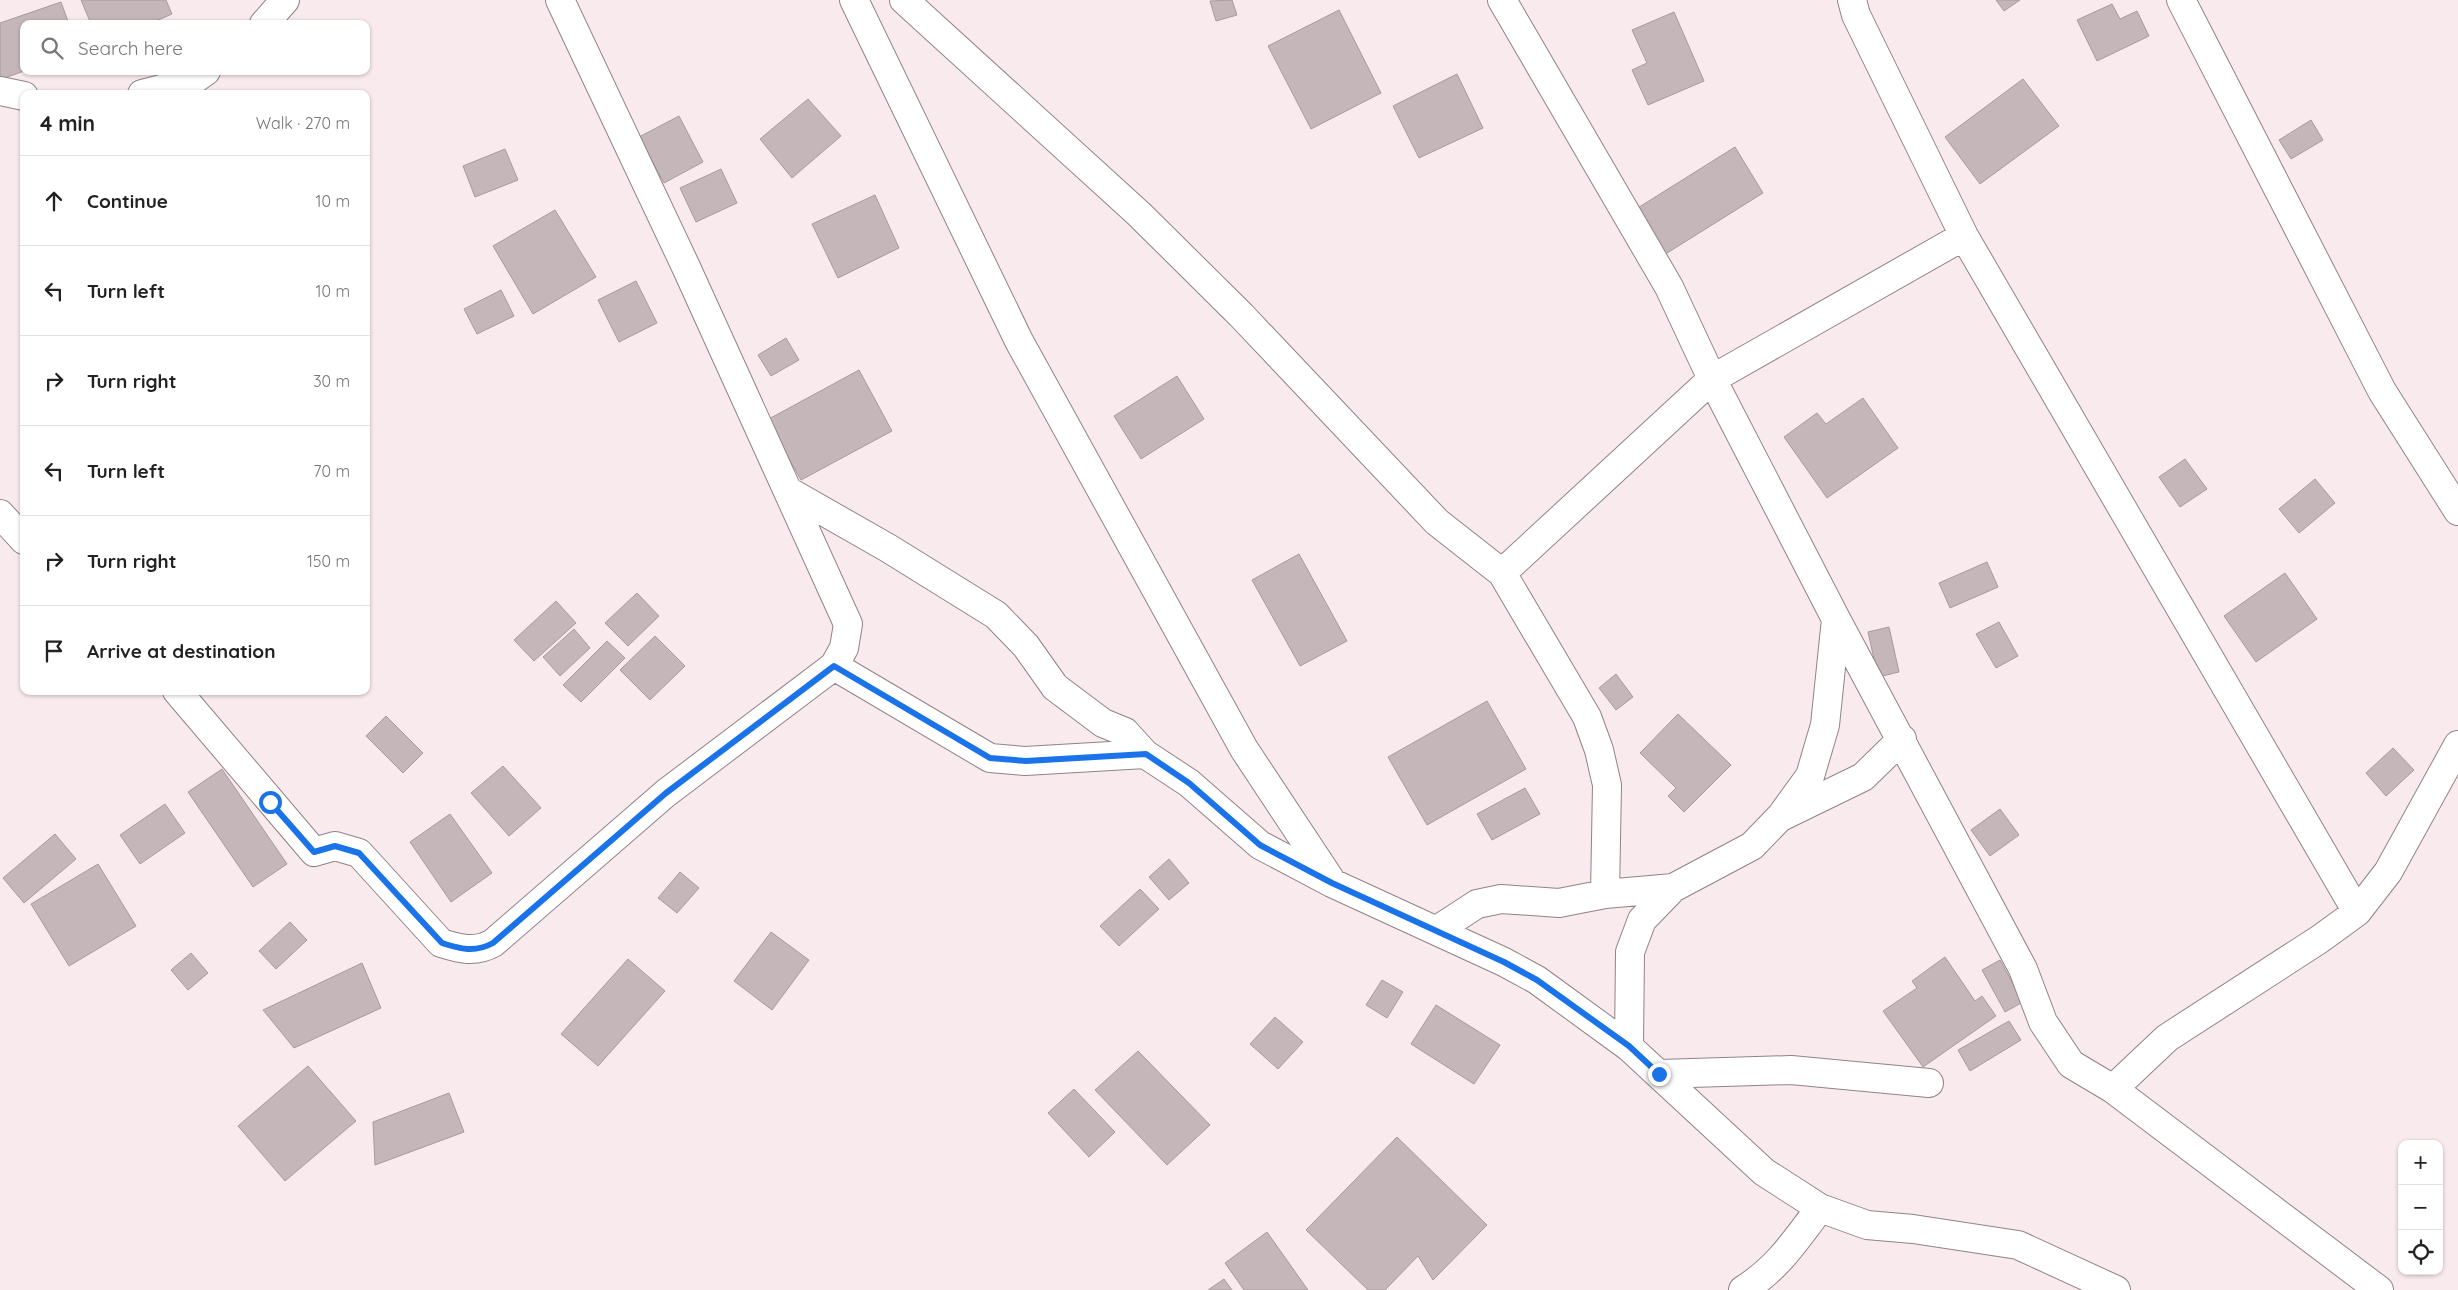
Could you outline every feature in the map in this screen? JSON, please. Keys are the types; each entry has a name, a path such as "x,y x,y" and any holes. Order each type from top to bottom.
{"street":[{"path":"268,20 285,0"},
{"path":"180,695 314,852 335,846 359,853 442,943 460,949 481,950 493,943 666,793 834,666 844,648 848,624 686,267 560,0"},
{"path":"854,0 1019,341 1244,749 1332,883"},
{"path":"904,0 1139,214 1241,315 1436,522 1502,573 1587,717 1599,750 1607,785 1604,894"},
{"path":"1502,0 1670,287 1712,380 1836,619 1902,739 2023,969 2044,1022 2070,1064 2113,1089 2379,1290"},
{"path":"1852,0 1856,15 1964,236 2357,912"},
{"path":"2181,0 2382,391 2458,511"},
{"path":"157,90 192,81 200,75"},
{"path":"0,91 20,95"},
{"path":"1502,573 1712,380 1964,236"},
{"path":"788,491 888,548 996,615 1026,646 1055,687 1103,723 1125,732 1146,754 1189,783 1260,845 1332,883 1437,930 1537,980 1629,1046 1764,1172 1820,1208 1867,1225 1913,1228 2018,1245 2107,1288"},
{"path":"0,514 20,536"},
{"path":"1629,1046 1630,952 1642,920 1673,888 1752,846 1782,816 1810,776 1825,724 1836,619"},
{"path":"834,666 990,758 1026,761 1146,754"},
{"path":"1782,816 1863,777 1902,739"},
{"path":"2113,1089 2167,1038 2320,939 2357,912 2388,872 2458,745"},
{"path":"1437,930 1477,904 1500,899 1559,903 1604,894 1673,888"},
{"path":"1659,1074 1791,1070 1929,1083"},
{"path":"1743,1290 1763,1278 1782,1261 1820,1208"}],"building":[{"path":"81,0 166,0 172,14 158,20 89,20"},
{"path":"1232,0 1237,15 1216,21 1210,1"},
{"path":"1996,0 2020,0 2004,11"},
{"path":"61,2 68,20 20,20 20,72 2,79 0,73 0,23"},
{"path":"2112,4 2120,19 2137,11 2149,36 2097,61 2077,20"},
{"path":"1339,10 1381,93 1311,129 1268,46"},
{"path":"1674,12 1704,81 1648,105 1632,70 1647,63 1632,30"},
{"path":"1457,74 1483,128 1419,158 1393,106"},
{"path":"2023,79 2059,126 1980,184 1945,137"},
{"path":"808,99 841,136 792,178 760,139"},
{"path":"679,116 703,162 664,183 639,137"},
{"path":"2311,120 2323,140 2291,159 2279,140"},
{"path":"1735,147 1763,193 1664,255 1636,209"},
{"path":"505,149 518,180 475,197 463,166"},
{"path":"721,169 737,203 696,222 680,188"},
{"path":"875,195 899,248 838,278 812,224"},
{"path":"555,210 596,277 533,314 493,246"},
{"path":"636,281 657,323 619,342 598,300"},
{"path":"501,290 514,316 477,334 464,309"},
{"path":"786,338 799,360 771,376 758,355"},
{"path":"859,370 892,431 801,480 767,420"},
{"path":"1177,376 1204,419 1141,459 1114,416"},
{"path":"1863,398 1898,448 1827,498 1784,437 1817,413 1826,424"},
{"path":"2185,459 2207,489 2180,507 2159,477"},
{"path":"2315,479 2335,503 2299,533 2279,509"},
{"path":"1299,554 1347,641 1300,666 1252,580"},
{"path":"1987,562 1998,587 1950,608 1939,583"},
{"path":"2285,573 2317,619 2256,662 2224,616"},
{"path":"637,593 659,616 628,646 605,623"},
{"path":"556,601 576,623 534,661 514,640"},
{"path":"1999,622 2018,656 1996,668 1976,634"},
{"path":"1889,627 1899,672 1878,677 1868,632"},
{"path":"574,629 590,648 560,676 543,657"},
{"path":"655,636 685,666 650,700 620,670"},
{"path":"607,641 625,658 581,702 563,685"},
{"path":"1616,674 1633,697 1616,710 1599,688"},
{"path":"1487,701 1526,769 1427,825 1388,757"},
{"path":"1678,714 1731,765 1684,812 1668,796 1676,788 1640,753"},
{"path":"386,716 423,753 403,773 366,736"},
{"path":"2393,748 2414,770 2386,796 2366,773"},
{"path":"503,766 541,808 509,836 471,793"},
{"path":"222,769 287,864 253,887 188,792"},
{"path":"1525,788 1540,814 1492,840 1477,814"},
{"path":"165,804 185,833 140,864 120,835"},
{"path":"2000,809 2019,835 1990,856 1971,830"},
{"path":"450,814 492,873 451,902 410,842"},
{"path":"55,834 76,859 24,903 3,878"},
{"path":"1169,859 1189,883 1169,900 1149,877"},
{"path":"98,864 136,926 69,966 31,904"},
{"path":"680,872 699,888 677,913 658,898"},
{"path":"1140,889 1159,909 1119,946 1100,926"},
{"path":"290,922 307,940 276,969 259,951"},
{"path":"771,932 809,960 772,1010 734,981"},
{"path":"191,953 208,973 188,990 171,970"},
{"path":"1945,957 1975,1001 1982,996 1996,1016 1923,1067 1883,1011 1917,988 1912,981"},
{"path":"628,959 665,991 598,1066 561,1034"},
{"path":"2000,960 2023,1002 2005,1012 1982,970"},
{"path":"362,963 381,1008 294,1048 263,1010"},
{"path":"1382,980 1403,992 1387,1018 1366,1005"},
{"path":"1436,1005 1500,1045 1474,1084 1411,1044"},
{"path":"1275,1017 1303,1042 1278,1069 1250,1044"},
{"path":"2009,1021 2021,1040 1970,1071 1958,1050"},
{"path":"1138,1051 1210,1125 1167,1165 1095,1090"},
{"path":"308,1066 356,1121 285,1181 238,1126"},
{"path":"1074,1089 1115,1132 1089,1157 1048,1113"},
{"path":"449,1093 464,1132 375,1165 373,1122"},
{"path":"1397,1137 1487,1225 1433,1280 1418,1256 1385,1290 1368,1290 1306,1230"},
{"path":"1267,1232 1308,1290 1244,1290 1225,1263"},
{"path":"1224,1279 1232,1290 1208,1290"}],"route":[{"path":"270,802 314,852 335,846 359,853 442,943 460,949 481,950 493,943 666,793 834,666 990,758 1026,761 1146,754 1189,783 1260,845 1332,883 1437,930 1537,980 1629,1046 1659,1074"}]}
